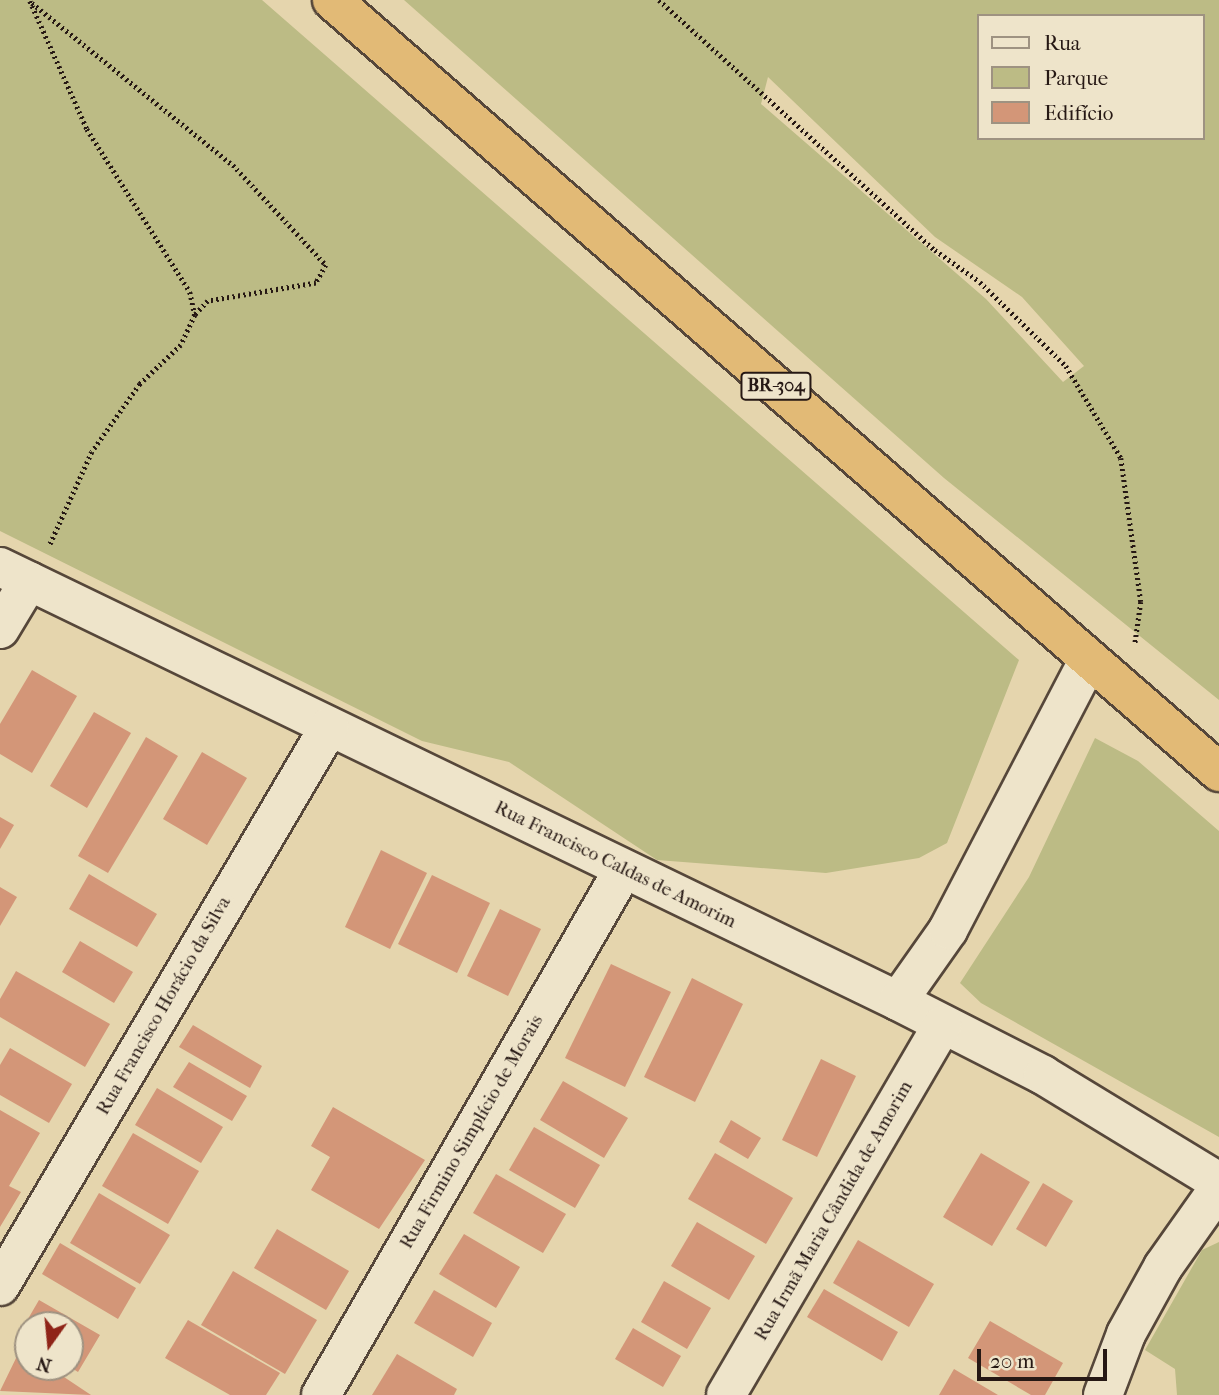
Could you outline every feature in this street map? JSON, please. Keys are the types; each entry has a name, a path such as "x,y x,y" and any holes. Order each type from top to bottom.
{"highway":[{"name":"BR-304","path":"332,0 1219,772"}],"street":[{"path":"0,629 14,574"},
{"name":"Rua Francisco Caldas de Amorim","path":"14,574 898,1001 942,1026 1044,1075 1219,1182"},
{"path":"898,1001 954,920 1102,670"},
{"name":"Rua Francisco Horácio da Silva","path":"0,1286 329,727"},
{"name":"Rua Firmino Simplício de Morais","path":"321,1395 623,870"},
{"name":"Rua Irmã Maria Cândida de Amorim","path":"726,1395 942,1026"},
{"path":"1103,1395 1126,1334 1163,1267 1219,1188"}],"path":[{"path":"14,574 64,523 92,452 139,384 181,345 195,315 208,301 316,283 326,265 233,165 30,0"},
{"path":"30,0 87,129 190,292 195,315"},
{"path":"659,0 935,250 980,282 1066,366 1121,458 1135,548 1141,603 1134,648 1102,670"}],"green space":[{"path":"0,0 262,0 1019,660 947,843 919,858 826,873 657,860 509,762 422,741 0,531"},
{"path":"404,0 1219,0 1219,700 944,478","holes":["768,77 935,237 1022,297 1084,366 1063,382 986,299 761,104"]},
{"path":"1095,738 1138,761 1219,831 1219,1137 981,1003 960,983 1029,877"},
{"path":"1219,1242 1219,1395 1177,1395 1175,1369 1145,1350 1202,1250"}],"building":[{"path":"32,670 77,696 32,773 0,754 0,724"},
{"path":"94,712 131,733 87,808 50,786"},
{"path":"146,737 178,756 108,873 78,856"},
{"path":"202,752 247,778 207,845 163,819"},
{"path":"0,817 14,825 0,849"},
{"path":"381,850 427,873 390,949 345,927"},
{"path":"89,874 157,914 137,947 69,909"},
{"path":"432,875 490,903 457,973 398,944"},
{"path":"0,887 17,897 0,926"},
{"path":"500,909 541,929 508,996 467,976"},
{"path":"80,941 133,972 114,1003 62,972"},
{"path":"611,964 671,992 625,1087 565,1058"},
{"path":"16,971 110,1024 85,1067 0,1017 0,999"},
{"path":"692,978 743,1004 695,1102 644,1077"},
{"path":"193,1025 262,1066 250,1088 179,1047"},
{"path":"10,1048 72,1084 49,1123 0,1095 0,1065"},
{"path":"821,1059 856,1076 817,1157 782,1140"},
{"path":"189,1062 247,1096 232,1121 173,1087"},
{"path":"563,1081 628,1118 604,1158 540,1120"},
{"path":"157,1088 223,1127 201,1163 135,1125"},
{"path":"333,1107 425,1160 379,1229 311,1190 330,1157 311,1146"},
{"path":"0,1110 40,1133 9,1186 21,1192 0,1227"},
{"path":"731,1120 761,1138 748,1159 719,1142"},
{"path":"534,1127 600,1165 575,1208 509,1170"},
{"path":"133,1133 199,1171 168,1224 102,1186"},
{"path":"715,1153 793,1198 766,1244 688,1199"},
{"path":"981,1153 1030,1182 992,1246 943,1217"},
{"path":"496,1174 566,1214 543,1253 473,1213"},
{"path":"1043,1183 1073,1201 1046,1247 1016,1229"},
{"path":"99,1193 170,1235 140,1284 70,1243"},
{"path":"697,1222 755,1256 729,1300 671,1266"},
{"path":"277,1229 349,1271 326,1310 254,1268"},
{"path":"464,1234 520,1267 496,1308 439,1274"},
{"path":"858,1240 934,1284 909,1327 833,1283"},
{"path":"60,1243 136,1288 118,1319 42,1274"},
{"path":"233,1271 317,1320 285,1374 201,1325"},
{"path":"664,1281 711,1308 687,1349 641,1322"},
{"path":"824,1289 898,1332 882,1361 807,1317"},
{"path":"434,1290 492,1323 473,1357 414,1323"},
{"path":"39,1300 58,1311 33,1311"},
{"path":"188,1320 280,1373 266,1395 230,1395 165,1358"},
{"path":"990,1321 1063,1363 1045,1395 1031,1395 968,1358"},
{"path":"84,1326 100,1335 84,1362"},
{"path":"633,1328 681,1356 663,1387 615,1359"},
{"path":"397,1354 457,1389 454,1395 372,1395"},
{"path":"14,1362 14,1381 70,1381 91,1395 0,1391"},
{"path":"954,1369 998,1395 939,1395"}]}
